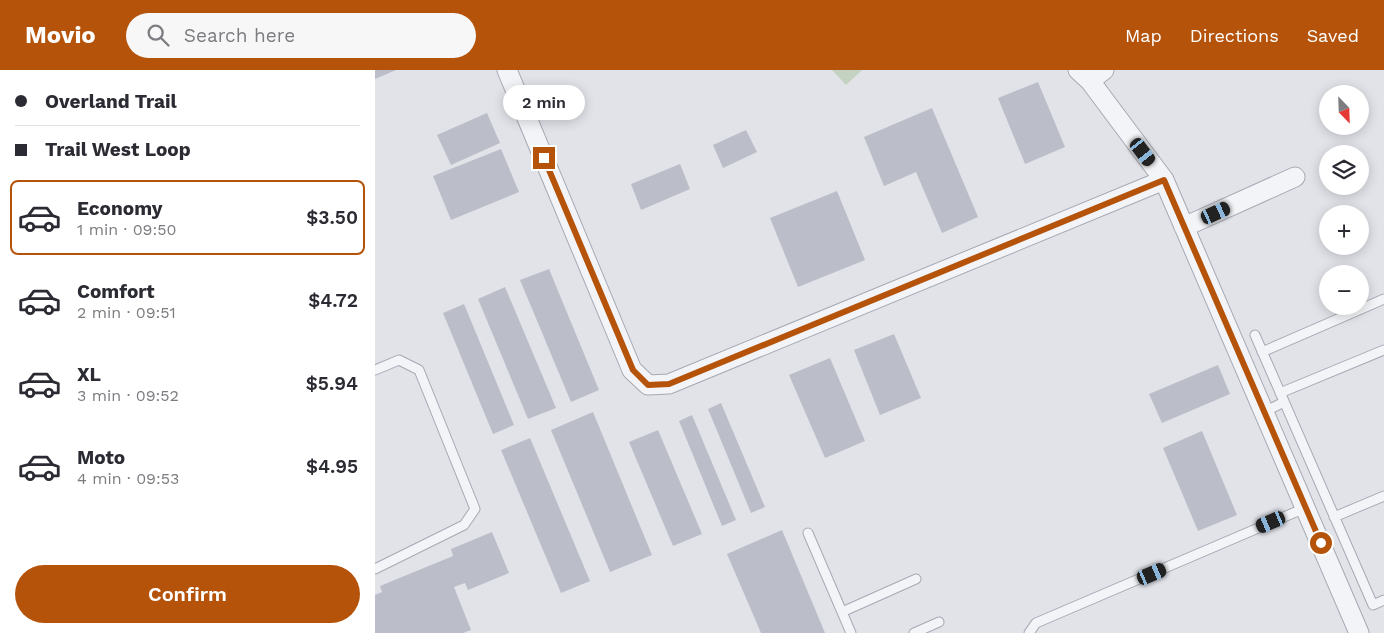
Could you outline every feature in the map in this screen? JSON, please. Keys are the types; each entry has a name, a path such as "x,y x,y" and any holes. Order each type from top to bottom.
{"street":[{"path":"507,70 633,370 648,385 669,384 1164,180"},
{"path":"1091,74 1164,180 1359,633"},
{"path":"1185,227 1295,177"}],"lane":[{"path":"1262,352 1384,299"},
{"path":"1255,335 1373,605 1384,600"},
{"path":"1264,412 1282,398 1384,350"},
{"path":"375,370 399,360 419,370 475,509 464,525 375,569"},
{"path":"1334,517 1384,496"},
{"path":"1029,633 1036,623 1305,508"},
{"path":"808,533 851,633"},
{"path":"842,612 916,579"},
{"path":"914,633 939,622"}],"green space":[{"path":"832,70 862,70 846,85"}],"building":[{"path":"375,70 396,70 375,79"},
{"path":"1038,82 1065,147 1025,164 998,98"},
{"path":"932,108 978,217 942,233 916,172 884,186 864,137"},
{"path":"487,113 500,143 451,165 437,135"},
{"path":"746,130 757,152 723,168 713,145"},
{"path":"501,149 519,192 451,220 433,176"},
{"path":"680,164 690,189 641,210 631,184"},
{"path":"837,191 865,260 798,287 770,218"},
{"path":"549,269 599,390 571,402 520,280"},
{"path":"505,287 556,408 528,419 478,299"},
{"path":"464,304 514,425 493,434 443,313"},
{"path":"894,334 921,398 880,415 854,350"},
{"path":"830,358 865,441 825,458 789,375"},
{"path":"1218,365 1230,394 1162,423 1149,394"},
{"path":"721,403 765,507 751,513 708,409"},
{"path":"593,412 652,555 610,572 551,430"},
{"path":"692,415 736,520 722,526 679,421"},
{"path":"658,430 702,534 673,546 629,442"},
{"path":"1202,431 1237,515 1198,531 1163,448"},
{"path":"530,438 590,581 561,593 501,450"},
{"path":"782,530 825,633 761,633 727,554"},
{"path":"492,532 509,573 468,590 465,583 454,587 471,630 463,633 375,633 375,595 382,592 380,586 453,556 451,549"}],"route":[{"path":"544,158 633,370 648,385 669,384 1164,180 1321,543"}]}
